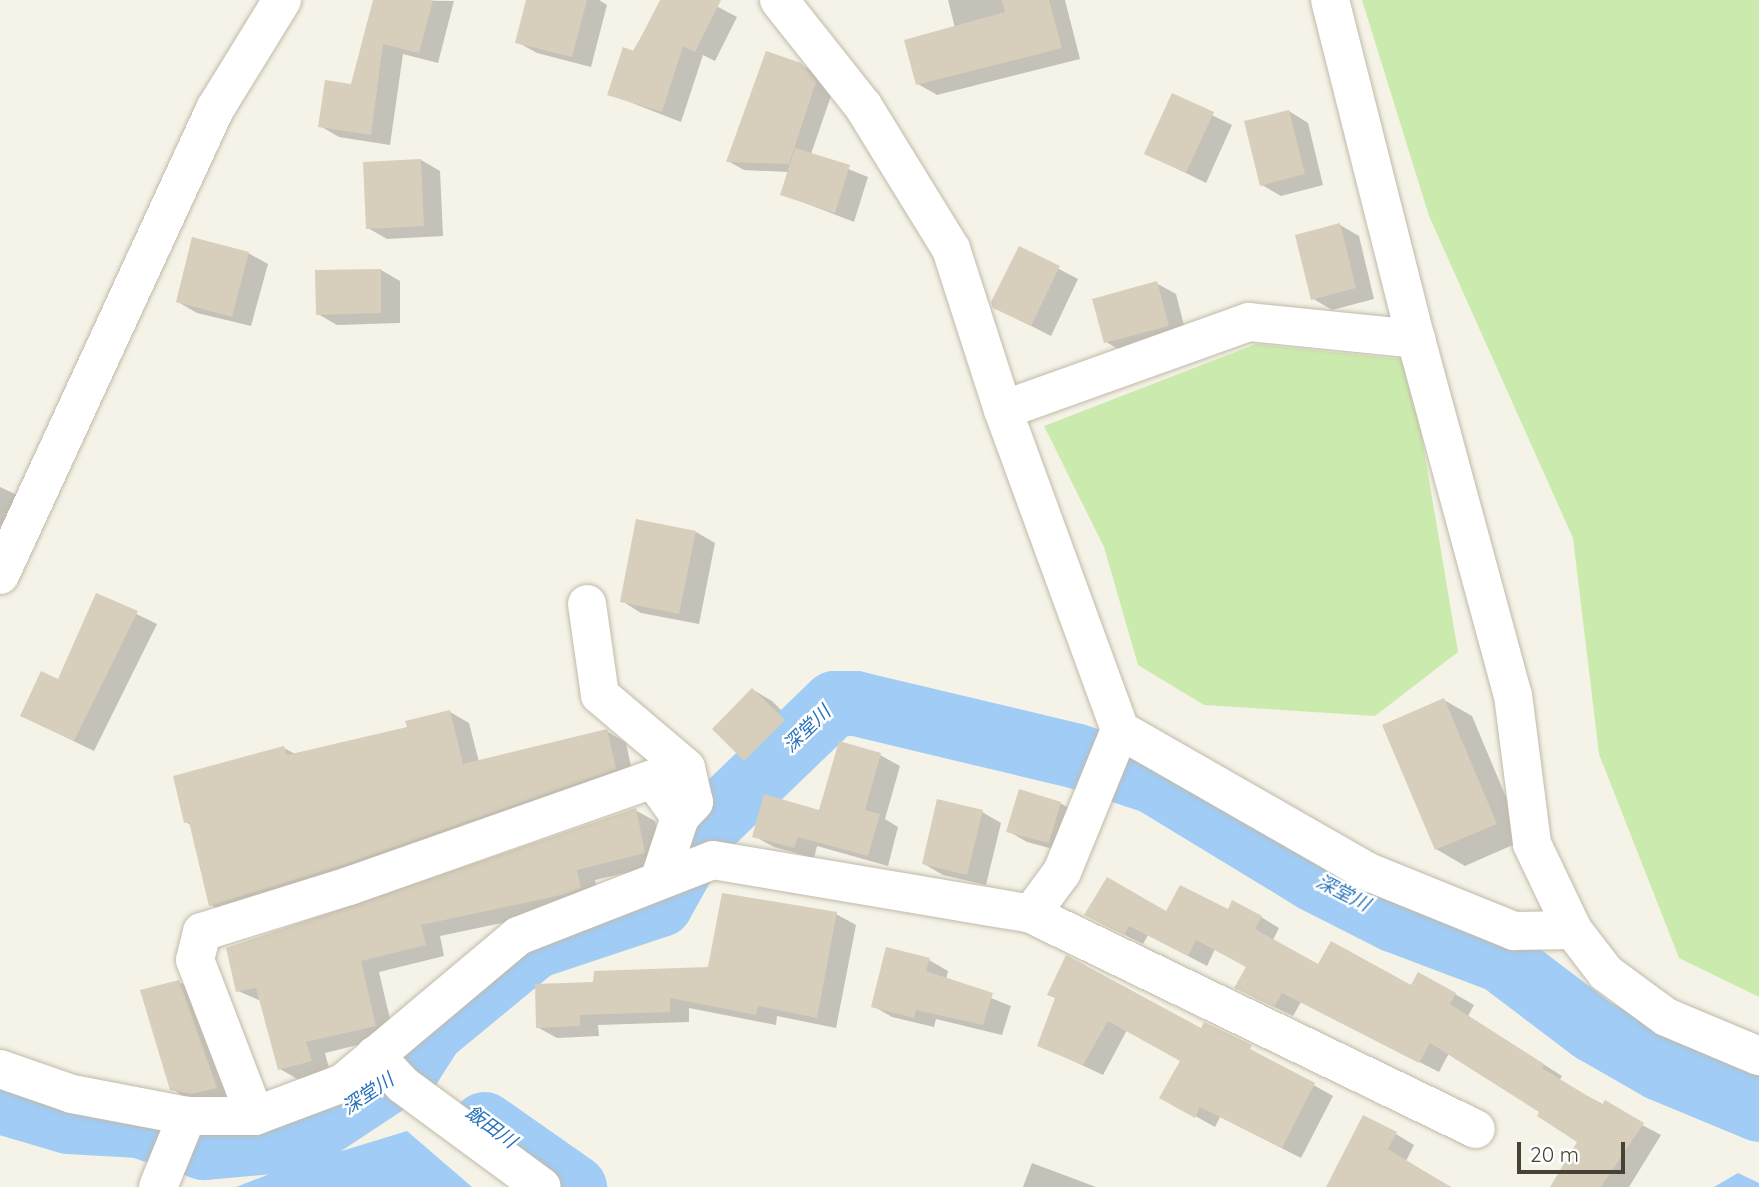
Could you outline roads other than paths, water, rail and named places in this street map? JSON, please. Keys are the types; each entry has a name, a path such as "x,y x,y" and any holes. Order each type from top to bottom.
{"street":[{"path":"0,575 215,109 282,0"},
{"path":"779,0 863,106 951,249 1003,410 1120,730 1366,871 1514,931 1573,930"},
{"path":"1331,0 1416,339 1513,695 1532,844 1573,930 1606,973 1666,1017 1759,1056"},
{"path":"1003,410 1249,322 1416,339"},
{"path":"587,604 600,695 686,768 694,802 680,817 659,881"},
{"path":"1031,914 1062,872 1120,730"},
{"path":"255,1116 195,961 202,932 653,779 680,817"},
{"path":"0,1069 72,1094 187,1116 255,1116 387,1069 518,936 713,860 1031,914 1476,1129"},
{"path":"387,1069 542,1187"},
{"path":"158,1187 187,1116"}],"water":[{"path":"407,1131 472,1187 236,1187 283,1169"},
{"path":"1738,1173 1759,1183 1759,1187 1714,1187"}],"waterway":[{"name":"深堂川","path":"0,1101 68,1121 139,1125 203,1147 272,1141 319,1126 408,1067 431,1031 534,946 660,904 700,832 834,703 855,703 1077,756 1153,781 1314,879 1393,919 1501,960 1592,1029 1660,1068 1759,1109"},
{"name":"飯田川","path":"484,1124 574,1187"}]}
